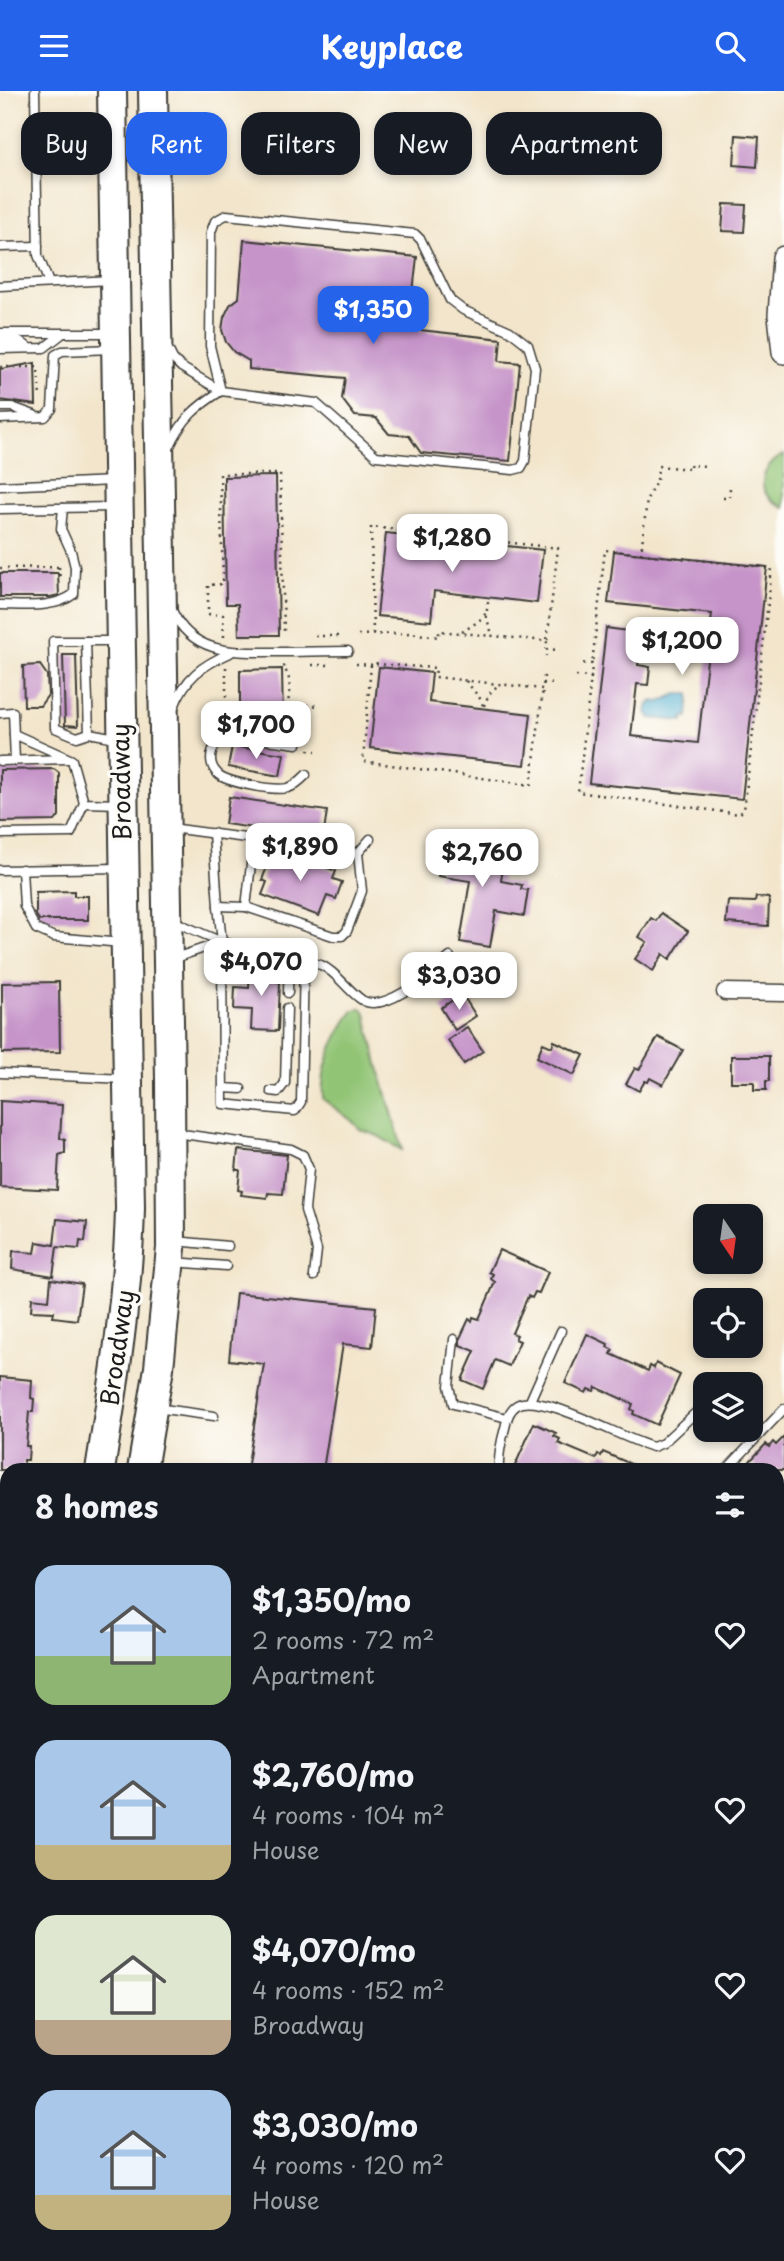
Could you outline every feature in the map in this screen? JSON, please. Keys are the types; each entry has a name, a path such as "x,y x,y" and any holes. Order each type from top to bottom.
{"highway":[{"name":"Broadway","path":"100,1461 120,1348 129,1253 112,91"},
{"name":"Broadway","path":"143,1463 153,1407 170,1251 153,91"}],"street":[{"path":"784,258 779,315 784,352"},
{"path":"725,992 784,993"}],"lane":[{"path":"35,91 38,246 39,259 49,283"},
{"path":"156,324 173,359 181,367 222,391 316,403 376,456 515,470 521,468 525,461 535,368 528,345 520,337 463,310 450,300 426,249 415,235 226,215 215,221 211,232 210,346 222,391"},
{"path":"0,247 38,246"},
{"path":"0,286 114,280"},
{"path":"0,333 62,334 115,341"},
{"path":"0,349 44,348 62,334"},
{"path":"0,341 20,341 29,348"},
{"path":"0,419 46,416 52,410 55,355 62,351 115,341"},
{"path":"159,468 180,425 198,406 222,391"},
{"path":"0,407 12,407 39,417"},
{"path":"0,486 117,494"},
{"path":"0,509 63,508 117,494"},
{"path":"0,605 51,604 65,601 74,594 75,567 61,529 63,508"},
{"path":"160,574 172,611 183,628 201,643 231,652 348,651"},
{"path":"120,641 53,641 55,728 77,737 89,733 122,739"},
{"path":"86,641 89,733"},
{"path":"163,743 177,699 188,679 208,663 231,652"},
{"path":"0,713 13,712 15,761"},
{"path":"0,834 71,832 84,803 70,759 14,734"},
{"path":"301,747 226,736 215,744 211,762 217,774 225,780 275,788 288,787 306,775"},
{"path":"0,761 70,759"},
{"path":"84,803 123,804"},
{"path":"165,827 358,853"},
{"path":"214,833 222,942 223,1104 295,1111 301,1102 304,961"},
{"path":"246,907 254,839"},
{"path":"218,906 246,907 333,936 342,936 347,931 362,891 358,853 370,839"},
{"path":"0,870 124,867"},
{"path":"22,869 24,906 36,929 54,937 98,939 125,944"},
{"path":"167,918 222,942 330,969 359,998 375,1003 393,998 450,957"},
{"path":"167,962 222,942"},
{"path":"288,993 289,957"},
{"path":"271,1091 278,1092 285,1083 287,1008"},
{"path":"0,1073 127,1079"},
{"path":"223,1088 241,1089"},
{"path":"170,1132 290,1149 303,1155 309,1169 305,1210 317,1250 314,1276"},
{"path":"170,1251 228,1246"},
{"path":"170,1251 226,1266"},
{"path":"530,1402 561,1331"},
{"path":"454,1339 449,1386 453,1404 507,1418"},
{"path":"499,1463 507,1418 517,1405 543,1403 653,1447 663,1443 693,1415"},
{"path":"153,1407 214,1416"},
{"path":"733,1463 784,1409"}],"path":[{"path":"0,367 38,367 40,398"},
{"path":"641,554 647,499 657,480 658,466 691,469 690,465 707,466"},
{"path":"224,641 223,615 208,614 208,585 223,584 220,474 280,474 284,632"},
{"path":"723,498 729,498 730,488"},
{"path":"376,636 372,527 558,548 546,656"},
{"path":"605,550 772,568 744,810 739,814 578,792 593,664 605,550"},
{"path":"59,567 60,581"},
{"path":"0,568 70,567"},
{"path":"488,602 487,612 493,636"},
{"path":"458,633 466,630 487,612"},
{"path":"359,635 411,633 439,637 439,631 547,641"},
{"path":"315,636 339,636"},
{"path":"546,649 561,650"},
{"path":"356,664 371,665 377,662 436,668 435,677 543,689"},
{"path":"579,663 593,664"},
{"path":"278,664 288,673 290,684 285,736"},
{"path":"312,665 335,664"},
{"path":"371,665 363,761 531,785 544,675"},
{"path":"226,729 225,667 235,666"},
{"path":"576,676 591,677"},
{"path":"465,680 482,701 482,708 489,694 499,684"},
{"path":"543,683 556,684"},
{"path":"307,705 320,706"},
{"path":"301,747 316,751"}],"green space":[{"path":"784,454 784,507 767,495 763,481 769,467"},
{"path":"361,1008 366,1013 402,1150 361,1130 323,1099 324,1075 330,1052 354,1010"}],"water":[{"path":"677,694 690,694 688,717 684,717 683,721 650,718 647,714 648,704"}],"building":[{"path":"736,135 759,137 757,167 734,165"},
{"path":"724,204 746,205 744,232 722,231"},
{"path":"244,240 417,257 413,292 423,293 420,330 501,339 499,361 520,363 510,461 421,453 409,436 389,434 376,418 355,416 342,399 345,378 249,369 249,361 234,352 226,342 222,330 230,305 239,298"},
{"path":"35,363 36,405 0,400 0,369"},
{"path":"276,476 279,635 239,635 238,604 226,604 224,477"},
{"path":"386,533 543,550 537,603 434,591 431,621 377,616"},
{"path":"614,551 767,567 742,799 589,783 606,628 642,633 638,665 650,667 648,685 637,684 631,736 698,743 712,614 608,603"},
{"path":"0,573 58,573 59,595 0,597"},
{"path":"63,655 76,655 78,726 65,725"},
{"path":"40,665 47,675 48,695 40,706 24,706 23,666"},
{"path":"379,667 432,673 429,702 531,714 525,765 370,748"},
{"path":"282,669 283,724 227,724 227,705 240,704 240,670"},
{"path":"232,746 284,754 280,776 228,767"},
{"path":"54,769 59,773 59,816 55,821 0,822 0,770"},
{"path":"229,797 327,811 323,838 225,824"},
{"path":"444,842 505,852 501,881 522,885 521,889 528,890 524,916 496,911 490,947 460,942 470,881 438,876"},
{"path":"279,851 336,871 333,879 342,882 336,899 327,896 319,916 262,895 267,882 262,880 267,867 272,868"},
{"path":"74,891 74,896 88,896 88,920 39,920 36,915 36,892"},
{"path":"756,897 769,898 768,926 726,923 728,901 755,902"},
{"path":"661,913 688,931 670,959 663,954 653,971 635,959 647,942 639,937 651,918 656,921"},
{"path":"250,965 277,966 277,982 280,982 278,1031 251,1030 252,1010 234,1009 235,987 249,988"},
{"path":"59,982 60,1052 2,1053 2,983"},
{"path":"462,994 476,1016 455,1030 441,1008"},
{"path":"467,1027 483,1051 464,1064 448,1040"},
{"path":"658,1037 683,1050 663,1085 650,1078 639,1091 626,1084 635,1068 639,1070"},
{"path":"554,1041 584,1055 574,1075 537,1057 543,1043 552,1047"},
{"path":"731,1056 769,1056 769,1081 766,1081 766,1090 754,1090 754,1082 731,1082"},
{"path":"0,1101 62,1105 60,1138 65,1140 65,1153 59,1155 57,1190 0,1187"},
{"path":"238,1150 287,1155 283,1194 268,1193 267,1198 241,1195 242,1191 238,1190 240,1170 236,1170"},
{"path":"57,1219 87,1222 85,1242 80,1241 79,1249 57,1247 53,1276 12,1269 13,1251 35,1253 37,1242 54,1245"},
{"path":"499,1250 548,1272 539,1293 535,1292 532,1298 528,1296 512,1333 517,1335 515,1339 520,1341 509,1366 495,1360 483,1389 462,1380 475,1351 460,1345 460,1338 469,1319 479,1319 495,1282 491,1279 493,1274 489,1272"},
{"path":"51,1279 82,1284 77,1320 53,1317 54,1312 31,1311 32,1298 49,1300"},
{"path":"236,1293 376,1307 372,1347 343,1344 324,1463 248,1463 264,1364 229,1360"},
{"path":"587,1334 608,1344 607,1347 613,1350 611,1354 648,1371 650,1366 654,1368 656,1363 680,1375 657,1425 633,1414 633,1404 596,1387 594,1391 588,1389 586,1393 565,1383"},
{"path":"0,1377 32,1380 31,1398 34,1399 33,1412 29,1412 26,1446 29,1446 28,1460 24,1460 24,1463 0,1463"},
{"path":"534,1423 556,1433 554,1436 560,1439 558,1443 596,1459 598,1454 601,1456 603,1452 629,1463 516,1463"},
{"path":"784,1437 784,1463 750,1461 766,1444 769,1447 773,1442 776,1445"}]}
